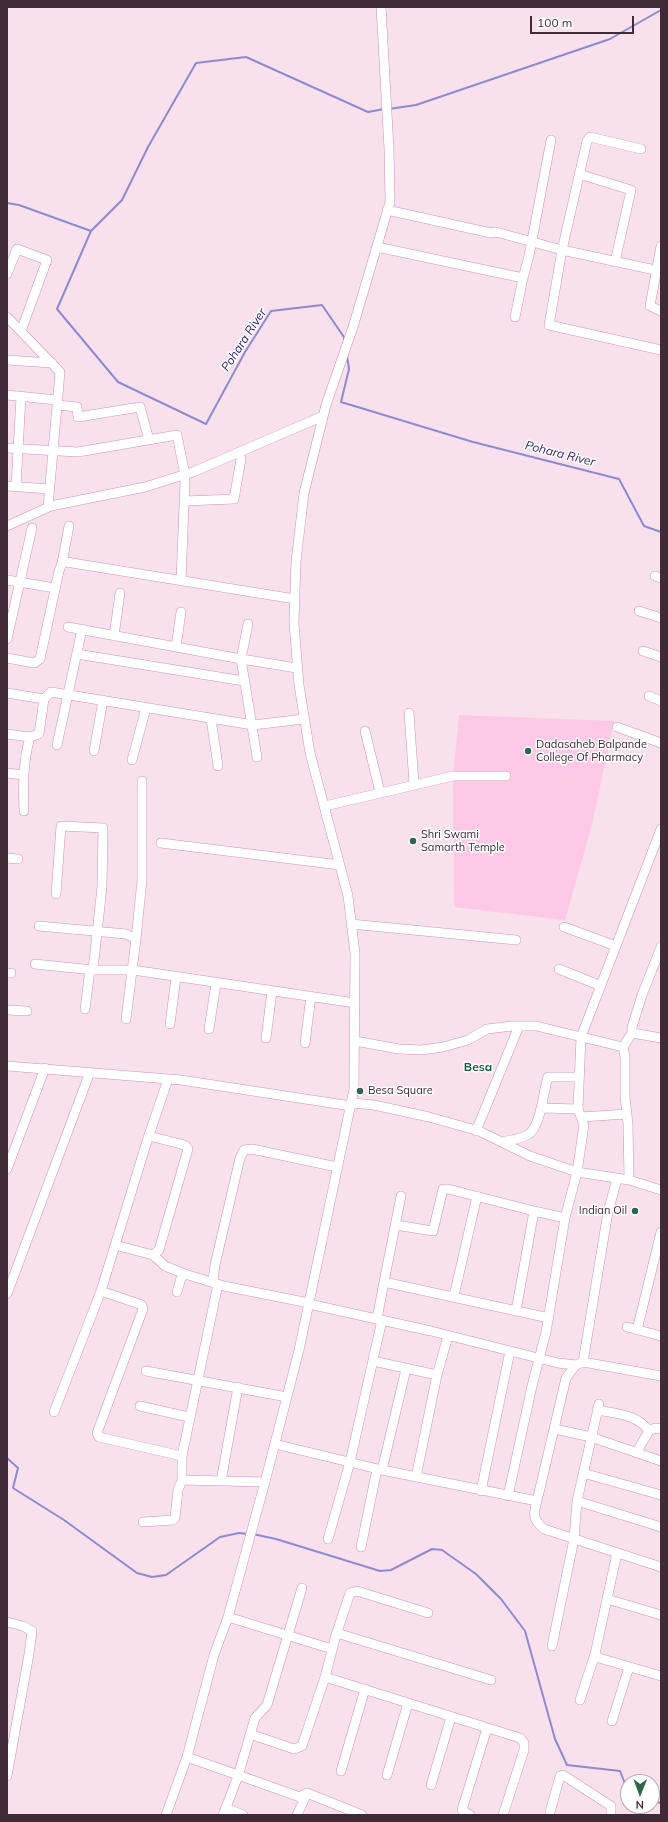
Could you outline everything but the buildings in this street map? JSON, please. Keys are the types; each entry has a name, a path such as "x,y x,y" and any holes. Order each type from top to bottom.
{"street":[{"path":"166,1815 188,1757 214,1655 228,1616 265,1482 309,1303 354,1089 355,953 348,896 310,753 297,668 294,623 296,561 304,493 326,405 353,327 390,202 389,149 381,7"},
{"path":"641,149 590,136 587,140 572,212 562,250 549,326 661,350"},
{"path":"515,317 529,256 551,140"},
{"path":"579,174 631,190 615,262"},
{"path":"387,210 496,232 562,250 655,270"},
{"path":"661,246 655,270 650,306 661,311"},
{"path":"377,247 523,278"},
{"path":"7,274 17,249 47,260 21,332"},
{"path":"7,317 60,372 48,507"},
{"path":"7,360 52,363"},
{"path":"7,395 57,402 77,407 78,417 140,407 149,440"},
{"path":"21,396 18,449 12,486 49,489"},
{"path":"7,526 48,507 185,478 323,416"},
{"path":"7,448 78,452 177,435 185,478 181,581"},
{"path":"184,501 234,499 241,459"},
{"path":"7,658 34,663 40,659 69,526"},
{"path":"7,639 32,528"},
{"path":"62,563 66,562 295,599"},
{"path":"7,580 55,588"},
{"path":"114,636 120,593"},
{"path":"639,611 661,618"},
{"path":"176,647 181,612"},
{"path":"248,624 240,659 257,756"},
{"path":"68,627 297,668"},
{"path":"57,745 82,629"},
{"path":"643,651 661,657"},
{"path":"76,654 244,681"},
{"path":"7,692 44,699"},
{"path":"7,734 30,737 39,734 44,699 51,692 252,725 304,719"},
{"path":"649,696 661,701"},
{"path":"94,751 104,700"},
{"path":"132,760 146,708"},
{"path":"409,713 414,784"},
{"path":"211,719 218,766"},
{"path":"617,727 661,743"},
{"path":"365,731 380,792"},
{"path":"24,811 24,775 26,752 30,737"},
{"path":"7,773 24,775"},
{"path":"325,806 453,776 506,776"},
{"path":"126,1019 133,970 142,880 142,781"},
{"path":"56,894 61,826 102,828 102,887 98,931 86,1009"},
{"path":"508,1496 532,1386 549,1318 565,1218 577,1172 584,1125 579,1113 578,1078 581,1037 661,829"},
{"path":"162,843 340,865"},
{"path":"7,858 18,859"},
{"path":"351,924 516,940"},
{"path":"39,926 126,934 136,939"},
{"path":"564,927 616,946"},
{"path":"629,1180 624,1057 622,1048 632,1033 632,1027 642,995 657,969 661,947"},
{"path":"35,964 92,970 133,970 355,1003"},
{"path":"559,969 601,986"},
{"path":"170,1024 176,977"},
{"path":"209,1029 216,983"},
{"path":"266,1038 272,991"},
{"path":"305,1042 311,996"},
{"path":"7,1010 27,1011"},
{"path":"476,1131 519,1026"},
{"path":"355,1041 399,1049 421,1050 443,1048 462,1042 487,1029 536,1026 622,1048"},
{"path":"632,1033 661,1038"},
{"path":"7,1066 168,1079 351,1105 374,1105 429,1117 476,1131 530,1156 577,1172 629,1180 661,1190"},
{"path":"7,1169 45,1068"},
{"path":"7,1294 90,1072"},
{"path":"502,1142 523,1137 531,1133 537,1122 548,1077 578,1078"},
{"path":"54,1412 102,1291 115,1245 168,1079"},
{"path":"541,1108 579,1113 627,1114"},
{"path":"149,1136 181,1144 186,1146 188,1149 159,1250 153,1255"},
{"path":"143,1522 173,1520 178,1490 182,1480 182,1456 189,1417 199,1380 216,1283 215,1265 240,1158 244,1150 252,1149 337,1167"},
{"path":"617,1178 608,1212 580,1364 566,1378 556,1429 533,1517 536,1523 544,1529 616,1553 661,1565"},
{"path":"396,1225 433,1231 443,1189 565,1218"},
{"path":"328,1540 350,1462 373,1361 384,1282 402,1196"},
{"path":"454,1296 477,1196"},
{"path":"516,1311 534,1211"},
{"path":"637,1330 661,1232"},
{"path":"115,1245 153,1255 165,1266 185,1274 216,1283 309,1303 558,1363 580,1364 661,1376"},
{"path":"177,1292 180,1278 185,1274"},
{"path":"384,1282 454,1296 549,1318"},
{"path":"102,1291 142,1306 143,1309 97,1433 100,1437 182,1456"},
{"path":"627,1327 661,1336"},
{"path":"416,1477 448,1336"},
{"path":"481,1491 510,1351"},
{"path":"373,1361 438,1375"},
{"path":"361,1547 406,1369"},
{"path":"146,1371 287,1397"},
{"path":"221,1482 238,1387"},
{"path":"140,1406 189,1417"},
{"path":"552,1646 574,1539 577,1501 598,1407 633,1417 640,1421 649,1431"},
{"path":"636,1453 649,1431 655,1428 661,1429"},
{"path":"556,1429 591,1437 661,1461"},
{"path":"274,1444 416,1477 537,1501"},
{"path":"583,1473 661,1495"},
{"path":"182,1480 265,1482"},
{"path":"577,1501 661,1527"},
{"path":"580,1700 595,1654 616,1553"},
{"path":"243,1815 225,1811 238,1776 255,1718 267,1705 302,1588"},
{"path":"250,1734 294,1749 302,1746 350,1593 356,1591 428,1613"},
{"path":"607,1600 661,1614"},
{"path":"228,1616 332,1649"},
{"path":"7,1622 24,1626 32,1631 7,1776"},
{"path":"336,1635 340,1634 491,1680"},
{"path":"595,1654 599,1658 661,1676"},
{"path":"612,1721 629,1667"},
{"path":"325,1676 520,1738 524,1743 524,1750 503,1815"},
{"path":"341,1771 365,1689"},
{"path":"387,1775 408,1703"},
{"path":"431,1785 452,1716"},
{"path":"470,1815 462,1810 487,1728"},
{"path":"188,1757 300,1797 307,1793"},
{"path":"551,1814 560,1776 563,1774 611,1806 611,1815"},
{"path":"307,1793 340,1811 362,1815"},
{"path":"297,1815 307,1793"}],"shaded area":[{"path":"459,715 614,721 592,824 565,920 454,907 453,776"}],"waterway":[{"path":"389,109 416,105 610,39 661,10"},
{"path":"91,231 122,200 148,147 196,63 246,57 368,112 384,109"},
{"name":"Pohara River","path":"7,203 19,205 91,231 57,309 118,382 206,424 245,352 271,311 322,305 344,337 344,342"},
{"name":"Pohara River","path":"347,356 349,369 341,402 473,442 619,479 644,526 661,532"},
{"path":"7,1458 18,1468 13,1488 64,1520 137,1573 152,1577 166,1575 220,1537 239,1533 248,1534"},
{"path":"253,1534 276,1539 380,1571 391,1570 432,1549 442,1550 476,1574 501,1599 525,1631 555,1739 567,1765 620,1771 621,1774"}],"place":[{"name":"Dadasaheb Balpande College Of Pharmacy","path":"528,751"},
{"name":"Shri Swami Samarth Temple","path":"413,841"},
{"name":"Besa Square","path":"360,1091"},
{"name":"Indian Oil","path":"635,1211"}],"district":[{"name":"Besa","path":"478,1067"}]}
